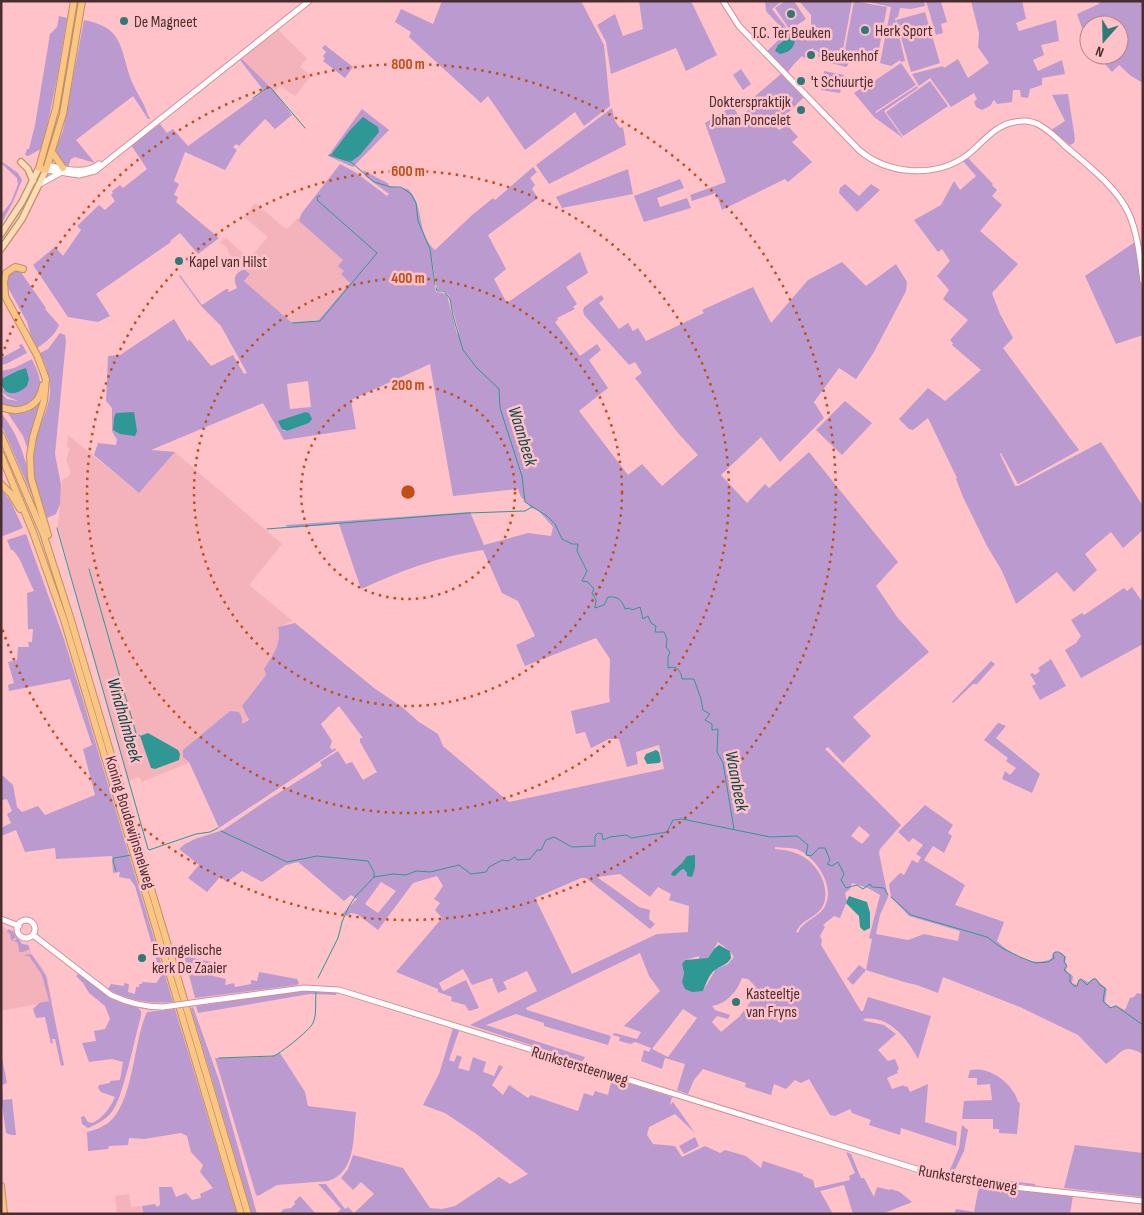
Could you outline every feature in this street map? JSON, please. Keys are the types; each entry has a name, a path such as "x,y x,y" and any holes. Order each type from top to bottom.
{"highway":[{"path":"73,4 56,108 40,165 47,168 63,114 82,1"},
{"path":"52,152 62,170"},
{"path":"2,294 6,273 15,267 23,270"},
{"path":"1,284 2,294 45,372 46,390 30,447 30,464 34,491 51,549 50,556"},
{"path":"1,407 17,411 26,408 37,400 42,392 43,383 36,356"},
{"name":"Koning Boudewijnsnelweg","path":"1,435 43,533 248,1214"},
{"name":"Koning Boudewijnsnelweg","path":"1,456 33,532 64,620 241,1214"},
{"path":"1,484 18,504 28,526 33,532"},
{"path":"1,1186 4,1214"}],"main road":[{"path":"20,162 28,169 33,181"},
{"path":"1,234 15,214 40,165"},
{"path":"1,249 22,219 47,168"}],"street":[{"path":"47,168 78,171 96,166 309,1"},
{"path":"723,1 739,26 859,150 874,160 904,170 916,171 942,166 965,157 999,128 1014,122 1024,121 1041,125 1094,170 1116,195 1129,214 1136,232 1143,281"},
{"path":"40,184 62,170"},
{"path":"1,920 18,926"},
{"path":"24,921 31,922 35,928 33,935 28,938 21,936 18,932 18,926 24,921"},
{"name":"Runkstersteenweg","path":"33,935 111,995 121,1000 145,1006 163,1007 304,988 339,990 939,1176 986,1184 1143,1201"}],"shaded area":[{"path":"442,1 581,1 604,45 610,106 584,126 575,112 525,150 488,96 481,103 409,37 411,32 395,22 401,9 433,24"},
{"path":"639,1 691,1 717,55 686,71 676,48 611,74 606,42 597,25 615,14 623,36 643,29"},
{"path":"765,1 782,1 772,9 790,33 794,30 799,36 811,27 811,15 799,1 852,1 842,55 839,55 839,61 841,62 847,57 849,58 848,65 846,67 831,63 830,57 822,62 818,56 819,53 816,50 814,51 813,48 805,53 807,56 804,58 802,56 787,73 767,51 786,33 766,11"},
{"name":"T.C. Ter Beuken","path":"785,1 794,1 806,19 790,30 775,8"},
{"name":"Herk Sport","path":"854,1 887,7 877,60 844,54"},
{"path":"864,1 924,1 925,6 911,9 900,8 898,17 895,18 905,61 901,62 900,60 891,66 880,63 891,7"},
{"path":"926,1 944,1 941,2 947,22 941,24 943,33 936,35"},
{"path":"971,1 1022,1 1026,19 1016,23 1019,31 1056,20 1059,41 1041,45 1044,55 1033,60 1038,71 1062,60 1065,74 1042,78 1042,85 1030,89 1028,98 1021,97 1020,90 1013,90 1012,102 997,104 994,100 990,106 982,110 976,107 974,102 977,99 974,93 951,107 930,78 919,86 912,74 943,66 944,68 958,59 968,78 989,63 978,47 979,33"},
{"path":"1098,1 1143,1 1143,83 1131,76 1119,65 1129,65 1129,15 1079,15 1079,20 1077,14 1099,4"},
{"path":"925,12 940,63 911,72 896,20"},
{"path":"59,16 67,18 44,141 41,149 28,156 25,155 27,149 29,149 35,125 50,34 57,27"},
{"path":"84,20 106,28 118,40 132,81 150,119 148,119 133,96 76,140 95,163 75,157 71,159 68,167 65,166 55,150 63,131"},
{"path":"278,29 307,58 300,67 311,76 295,96 280,86 275,92 242,59"},
{"path":"325,45 353,67 345,78 323,61 325,59 323,56 326,52 322,48"},
{"path":"242,59 275,92 292,115 275,129 265,119 239,146 236,144 233,147 237,150 225,170 185,152 174,181 179,184 174,195 178,197 176,202 219,238 198,254 180,233 171,242 96,294 110,316 98,322 68,317 33,265 55,247 63,256 81,230 77,226 99,205 105,210 115,201 111,195 112,191 120,185 123,188 147,169 131,145 160,124 167,133 173,129 188,146 264,91 240,60"},
{"path":"901,63 916,85 875,112 917,86 918,88 884,111 903,138 874,117 854,93 860,89 873,108 861,90"},
{"path":"1106,65 1119,65 1112,72"},
{"path":"741,69 751,84 743,90 733,75"},
{"path":"824,71 844,75 842,84 823,80"},
{"path":"782,73 804,97 775,126 779,130 787,125 798,137 792,142 812,162 788,182 785,179 722,210 716,193 692,201 690,195 726,182 705,123 733,106 739,117 757,104 752,99"},
{"path":"823,81 842,85 840,93 821,90"},
{"path":"930,81 948,106 903,136 886,112"},
{"path":"1068,94 1075,139 1074,143 1070,145 1051,130 1065,121 1052,95"},
{"path":"612,108 615,121 620,128 623,127 626,145 549,184 536,165"},
{"path":"362,109 389,130 353,167 328,156"},
{"path":"967,157 993,184 997,190 992,196 1002,205 980,231 1018,264 992,293 1000,314 1013,338 1003,348 1079,450 1018,484 1001,453 998,455 1000,454 1015,486 1018,486 1101,442 1143,506 1143,530 1123,548 1111,532 1085,554 1097,570 1074,592 1057,572 1016,604 1002,571 987,546 963,497 957,478 928,418 913,430 909,429 899,419 928,388 945,401 981,370 952,345 953,343 950,340 968,320 943,299 949,290 937,276 950,261 942,249 938,252 914,220 941,205 954,181 960,190 976,176 963,161"},
{"path":"1,161 18,173 22,180 1,224 1,215 11,202 18,184 17,178"},
{"path":"340,164 355,172 387,196 389,194 365,176 363,170 389,184 388,186 408,189 417,203 425,236 435,250 471,216 493,198 495,200 533,167 537,172 530,178 535,185 532,189 538,198 488,235 506,269 494,279 507,303 580,252 588,273 566,287 577,304 573,307 575,309 557,318 558,320 555,322 580,356 597,344 601,350 589,360 608,388 579,411 628,475 642,464 662,486 698,455 678,433 635,378 642,373 635,362 629,365 584,315 584,307 601,295 604,299 599,303 619,329 628,323 633,331 638,328 646,341 704,313 702,310 753,287 771,323 808,280 842,262 866,286 896,264 907,282 906,291 874,352 856,379 839,368 814,402 824,418 780,462 761,437 721,475 747,503 765,484 769,488 809,452 898,562 876,586 897,617 929,652 853,717 871,736 843,763 828,747 825,749 901,825 880,849 879,853 888,897 880,915 876,934 908,940 924,934 958,941 960,931 909,916 891,897 889,884 900,873 904,875 912,860 918,863 921,857 916,854 923,845 913,838 909,842 898,832 925,805 953,825 948,833 952,836 944,853 933,846 924,860 965,885 955,905 1004,922 997,941 1021,958 1036,962 1051,959 1054,952 1062,953 1066,957 1066,971 1073,976 1072,983 1077,985 1079,980 1082,979 1088,982 1094,978 1107,989 1105,1002 1112,1008 1115,1005 1125,1010 1130,998 1134,997 1137,993 1142,994 1143,992 1143,1054 1126,1049 1106,1064 1078,1035 1020,1007 943,977 938,993 866,970 872,939 869,938 880,895 868,888 852,883 850,889 845,893 847,901 840,918 834,916 823,925 825,927 820,936 821,945 861,1011 863,1011 868,997 931,1016 918,1059 903,1036 889,1024 872,1019 863,1019 884,1025 896,1034 878,1050 888,1061 895,1059 899,1069 898,1073 887,1078 892,1089 904,1085 905,1087 907,1086 910,1092 928,1084 925,1122 957,1132 956,1146 901,1128 900,1135 869,1125 871,1120 852,1113 850,1109 835,1116 830,1115 809,1079 801,1083 795,1080 786,1089 774,1084 771,1095 745,1087 746,1083 703,1069 694,1080 688,1094 677,1090 685,1064 665,1058 662,1069 641,1061 644,1050 649,1052 651,1048 635,1042 631,1044 619,1041 620,1037 612,1035 615,1033 637,1039 641,1032 624,1026 660,991 649,976 640,953 526,1008 527,1010 611,1036 608,1045 544,1026 544,1023 516,1014 486,1025 585,1057 582,1062 470,1025 537,991 527,971 503,982 507,989 498,993 492,978 472,985 463,969 439,983 443,991 466,980 479,1008 469,1011 465,1005 451,1001 452,997 438,992 438,989 396,972 442,918 435,910 440,903 434,899 443,886 437,876 413,883 378,930 357,914 351,913 347,916 343,913 357,899 351,895 344,901 298,862 286,865 262,882 242,871 227,882 220,877 207,892 188,878 199,865 179,849 195,839 223,830 322,766 320,762 338,751 346,764 352,762 363,780 377,772 360,742 360,738 363,738 339,706 321,724 332,741 330,747 332,750 335,748 336,750 219,828 189,762 183,757 183,750 230,711 239,712 242,724 249,720 242,706 266,675 264,669 278,644 278,627 295,623 374,688 438,734 443,746 509,802 664,769 659,745 636,752 638,764 627,767 619,739 609,739 591,748 585,732 576,734 571,711 610,702 610,659 596,638 525,666 516,645 535,636 518,601 502,593 483,550 451,556 421,565 361,589 339,524 289,528 285,525 470,512 484,545 528,533 551,536 553,527 539,511 532,508 521,497 518,489 453,496 430,364 351,400 356,429 284,440 263,403 151,450 175,452 139,493 94,455 98,443 116,445 117,440 112,431 112,408 106,401 108,356 120,355 174,319 188,342 189,339 211,366 233,355 244,374 247,373 221,326 202,307 180,275 202,305 226,289 229,292 237,288 235,277 244,269 250,274 244,281 291,322 318,321 350,283 341,274 344,271 338,266 343,260 299,221 301,214","holes":["431,253 437,290 444,290 449,296 459,333 457,334 447,295 436,292","308,381 311,407 290,409 287,384","305,412 308,423 284,431 279,421","859,826 870,835 862,844 851,836","775,847 795,849 807,855 819,868 828,891 828,899 825,906 803,925 798,933 796,932 798,928 821,909 824,902 825,887 819,872 808,860 795,853 775,849","620,874 650,897 658,887 671,894 669,900 689,906 688,932 657,934 572,974 535,898 581,878 586,878 650,929 655,924 649,919 650,910 639,907 597,877","381,882 396,891 378,913 365,904","718,942 730,951 734,957 728,964 716,969 703,991 682,982 684,973 682,964 685,960 699,956 699,960 708,958","742,978 748,979 756,987 754,989 757,993 739,1017 721,1032 712,1022 717,1016 728,1019 730,1015 715,1010 712,1006 722,1003 734,992","683,1009 697,1018 668,1057 652,1049"]},
{"path":"628,169 633,194 562,208 556,197"},
{"path":"680,179 684,188 657,198 660,207 687,198 691,208 644,222 634,196"},
{"path":"845,184 859,196 871,184 880,190 857,212 839,193 840,188"},
{"path":"255,203 285,228 288,228 298,218 343,260 344,271 341,274 350,283 318,321 291,322 244,281 250,274 230,255 223,244 219,243 227,237 249,259 268,237 244,217"},
{"path":"1135,242 1143,298 1143,335 1116,344 1085,276"},
{"path":"12,270 20,271 45,309 59,325 53,335 37,348 32,340 27,322 6,284 8,274"},
{"path":"60,333 65,335 66,341 55,454 61,485 60,504 56,514 47,518 37,488 33,466 35,443 50,396 47,370 40,353 48,349"},
{"path":"22,344 27,353 1,365 1,358 20,348 19,345"},
{"path":"32,359 40,380 36,396 32,401 20,406 7,406 1,403 1,393 7,399 18,401 4,394 1,389 1,386 4,391 17,371 1,379 1,371 14,368"},
{"path":"43,395 28,450 23,436 7,412 15,413"},
{"path":"845,401 872,423 842,455 816,430"},
{"path":"1,413 20,446 28,469 37,507 1,424"},
{"path":"68,435 139,493 175,452 282,544 249,585 293,621 278,627 279,643 264,669 274,696 242,706 249,719 195,760 142,782 139,777 128,781 58,527 62,480 71,473 66,459 70,449 67,446"},
{"path":"1,489 10,500 23,528 3,536 1,533"},
{"path":"26,534 63,636 173,1002 139,1001 108,989 111,984 124,986 124,983 129,984 128,992 135,994 136,987 139,987 139,984 142,984 142,982 156,983 161,976 135,886 130,879 119,877 120,872 113,873 112,856 56,859 55,848 25,852 16,830 1,836 1,828 11,823 7,814 12,811 7,799 2,800 1,798 1,774 13,785 17,807 22,812 38,806 45,815 95,795 83,749 92,745 70,679 9,691 8,685 14,683 8,662 17,660 18,647 29,647 28,642 32,642 33,629 28,629 27,593 34,591 19,558 11,550 7,540"},
{"path":"1132,587 1143,603 1143,644 1081,678 1065,650 1076,643 1081,636 1071,620 1082,613 1084,615 1124,588 1127,591"},
{"path":"1051,659 1066,686 1040,700 1032,686 1036,684 1030,674 1033,673 1035,675 1040,671 1038,668"},
{"path":"991,661 995,664 977,684 973,684 953,703 952,702"},
{"path":"999,723 1006,726 996,738 1040,774 1032,793 1002,779 1005,771 1010,775 1016,768 1006,761 1008,758 984,740"},
{"path":"1,926 14,933 22,944 28,945 47,976 52,1001 1,1011"},
{"path":"8,929 13,931 16,937 12,940 15,941 17,937 22,944 28,945 30,949 19,952 18,943 11,940 10,934 7,932"},
{"path":"32,955 46,976 64,1065 61,1066 55,1039 52,1039 53,1043 51,1044 45,1017 36,1018 33,1009 39,1003 49,1001 42,975 29,956 23,956"},
{"path":"184,956 216,963 213,976 226,979 225,985 234,983 235,987 251,984 251,980 257,981 259,972 297,979 299,983 297,985 195,998"},
{"path":"859,965 866,970 853,985 847,979"},
{"path":"78,974 117,1001 137,1007 141,1011 120,1095 111,1113 88,1128 82,1124 81,1117 84,1116 88,1122 92,1123 106,1112 115,1097 101,1092 98,1088 99,1085 120,1080 123,1062 112,1059 89,1062 82,1043 96,1041 94,1031 105,1029 110,1019 105,1006 89,993 76,976"},
{"path":"306,990 337,992 336,995 310,994 198,1013 196,1006"},
{"path":"193,1007 219,1080 257,1214 252,1214 191,1008"},
{"path":"175,1009 237,1214 143,1214 142,1206 155,1204 157,1207 160,1205 159,1187 172,1187 176,1197 186,1193 192,1200 201,1198 200,1194 213,1188 200,1172 203,1165 191,1152 187,1136 181,1133 144,1139 129,1138 128,1145 109,1146 108,1149 88,1151 87,1132 108,1123 117,1114 123,1101 132,1071 142,1024 147,1012"},
{"path":"453,1028 459,1031 449,1060 454,1062 457,1055 462,1057 458,1068 469,1071 473,1057 486,1062 483,1072 494,1076 499,1065 503,1067 492,1085 503,1095 509,1085 528,1098 531,1095 578,1111 584,1093 593,1096 595,1091 608,1095 612,1078 672,1097 670,1105 673,1102 695,1133 675,1114 649,1127 647,1135 653,1144 675,1146 682,1157 705,1146 720,1153 725,1150 746,1156 761,1168 763,1161 803,1174 803,1176 813,1180 815,1188 850,1180 849,1176 855,1173 846,1152 851,1154 861,1178 864,1178 874,1197 877,1187 900,1192 912,1202 882,1214 853,1214 844,1185 820,1191 833,1214 336,1214 341,1209 318,1184 326,1184 345,1209 348,1207 354,1213 374,1194 361,1182 353,1190 341,1178 348,1169 353,1155 403,1168 430,1208 442,1209 455,1206 499,1177 510,1184 528,1174 475,1133 445,1113 423,1105 439,1074"},
{"path":"1,1053 7,1083 2,1085 3,1100 12,1099 16,1135 6,1133 1,1097"},
{"path":"280,1053 305,1092 308,1106 356,1112 353,1143 348,1162 344,1170 337,1177 328,1181 277,1185 258,1196 256,1195 215,1058 269,1057"},
{"path":"970,1070 988,1071 999,1077 1013,1091 1020,1103 1017,1134 999,1133 999,1129 993,1129 993,1119 962,1119 964,1101 992,1100 990,1084 977,1085 977,1078 968,1078"},
{"path":"962,1125 968,1130 964,1151 953,1174 1035,1184 1035,1186 950,1175 949,1172 959,1148"},
{"path":"695,1137 699,1146 684,1154 679,1146"},
{"path":"1075,1145 1143,1153 1143,1197 1064,1188"},
{"path":"979,1186 1073,1196 1070,1214 954,1214 956,1209 974,1212"},
{"path":"129,1194 131,1207 141,1206 142,1214 117,1214 115,1196"},
{"path":"300,1196 316,1214 279,1214 284,1209 291,1208"}],"water":[{"path":"789,37 795,41 791,49 780,54 775,51 778,45"},
{"path":"363,117 378,127 379,132 360,155 352,161 343,160 331,155 350,130"},
{"path":"26,368 29,379 27,386 19,392 7,392 2,385 1,379"},
{"path":"134,412 137,431 135,436 120,434 113,430 116,413"},
{"path":"305,412 309,413 312,419 309,423 287,431 282,429 278,421"},
{"path":"148,733 178,750 180,754 179,760 155,769 151,768 140,736"},
{"path":"656,750 659,752 661,761 659,763 647,764 644,758 646,754"},
{"path":"695,855 695,868 692,877 687,876 684,869 675,876 671,875 687,856"},
{"path":"849,896 867,902 870,913 870,928 864,931 860,927 859,916 846,903"},
{"path":"719,945 730,951 731,958 726,964 713,972 703,991 692,992 685,989 682,982 684,973 682,964 685,960 708,958"}],"waterway":[{"name":"Waanbeek","path":"253,98 270,87 305,128"},
{"name":"Waanbeek","path":"329,155 351,162 374,182 391,187 401,187 411,194 416,203 418,221 430,249 435,285"},
{"path":"293,323 320,321 377,253 317,200 318,196 320,196"},
{"name":"Waanbeek","path":"436,288 437,291 444,291 450,299 463,350 476,367 499,389 500,408 522,476 525,502 547,516 555,524 562,539 572,544 578,544 577,551 587,571 582,581 588,582 594,589 592,593 596,600 595,608 604,605 608,597 619,599 625,609 630,608 632,610 640,607 643,619 648,616 651,623 656,626 655,632 664,632 667,639 666,647 670,652 668,668 674,667 678,669 682,679 694,679 703,710 710,714 705,720 712,724 712,730 718,729 717,752 723,763 734,829"},
{"path":"267,529 468,513 525,511 532,507"},
{"name":"Windhalmbeek","path":"57,528 148,849 196,834 210,832 218,828"},
{"path":"89,569 122,684"},
{"path":"123,688 136,733 140,736"},
{"name":"Windhalmbeek","path":"221,831 287,862 317,856 368,861 374,872 374,877 393,874 406,875 416,871 430,872 459,865 471,874 486,872 489,867 502,860 508,861 515,857 517,860 530,859 537,850 541,850 546,840 554,837 572,847 595,846 595,836 598,833 602,834 603,840 626,835 632,838 667,832 673,820 682,819 770,837 797,836 808,845 806,855 811,856 819,848 825,848 830,860 827,864 832,866 838,862 844,874 841,880 846,888 857,885 863,889 870,884 872,887 884,888 888,895"},
{"path":"116,871 114,858 132,855"},
{"path":"318,978 338,938 348,908 355,897 374,877"},
{"name":"Waanbeek","path":"891,897 911,915 987,937 1002,948 1035,963 1048,962 1054,958 1053,954 1055,952 1059,952 1065,957 1064,962 1067,966 1064,970 1070,975 1070,982 1074,986 1077,986 1081,979 1087,985 1093,979 1096,979 1105,988 1103,1001 1110,1008 1116,1006 1143,1025"},
{"path":"219,1058 274,1056 278,1054 311,1027 314,1020 316,992"}],"place":[{"name":"T.C. Ter Beuken","path":"791,14"},
{"name":"De Magneet","path":"124,21"},
{"name":"Herk Sport","path":"865,30"},
{"name":"Beukenhof","path":"811,55"},
{"name":"'t Schuurtje","path":"801,81"},
{"name":"Dokterspraktijk Johan Poncelet","path":"801,110"},
{"name":"Kapel van Hilst","path":"179,261"},
{"name":"Evangelische kerk De Zaaier","path":"142,958"},
{"name":"Kasteeltje van Fryns","path":"736,1002"}]}
